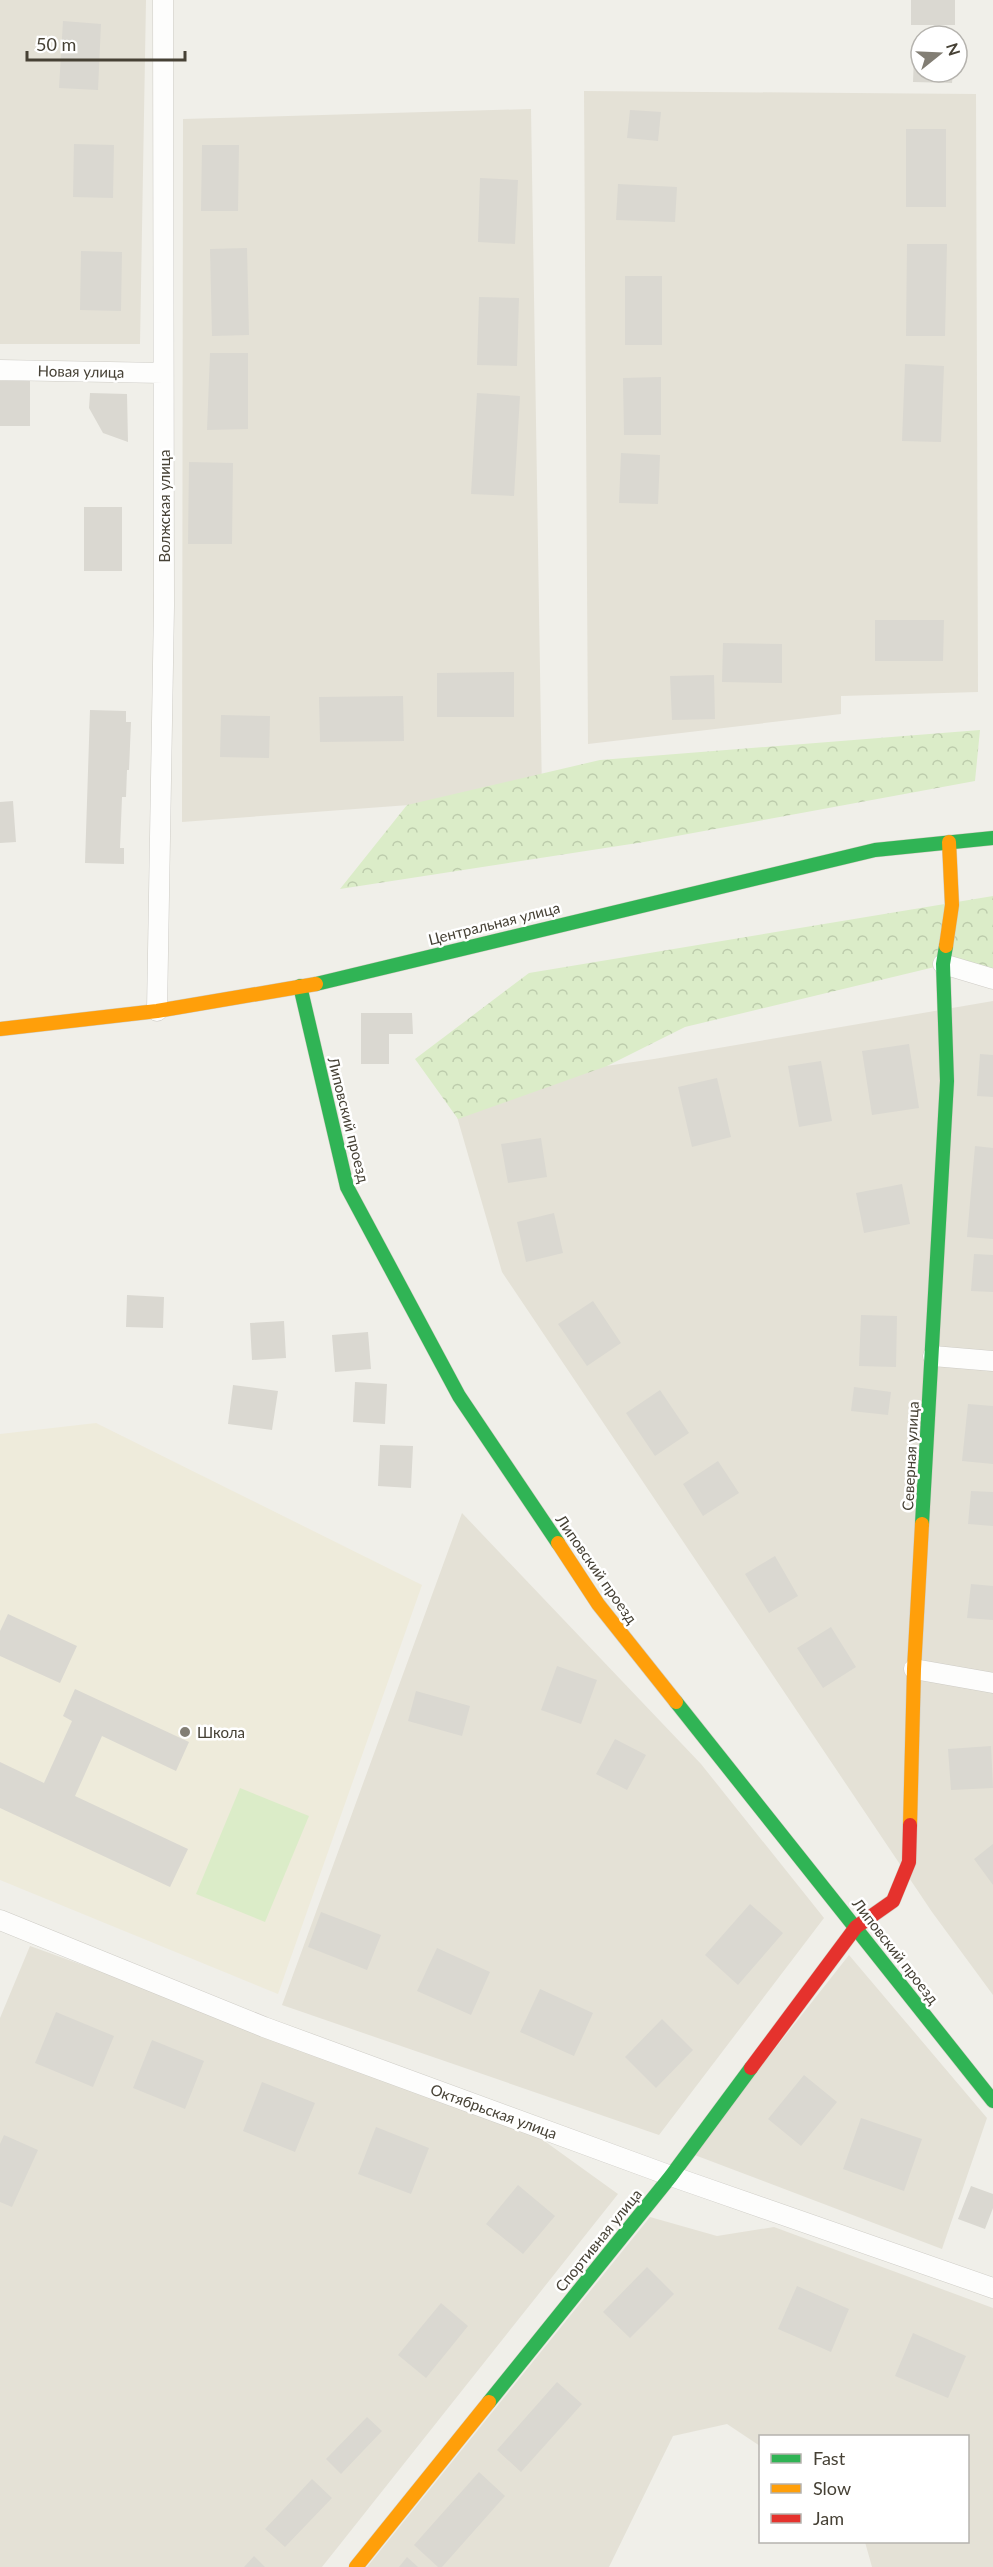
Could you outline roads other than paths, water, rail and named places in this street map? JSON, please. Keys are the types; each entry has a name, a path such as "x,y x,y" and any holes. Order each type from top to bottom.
{"street":[{"name":"Волжская улица","path":"157,1011 165,606 163,0"},
{"name":"Новая улица","path":"0,370 163,373"},
{"name":"Центральная улица","path":"0,1029 157,1011 300,986 875,850 993,838"},
{"name":"Северная улица","path":"856,1927 893,1901 909,1862 914,1669 933,1356 939,1187 947,1081 943,964 952,905 949,842"},
{"path":"943,964 993,979"},
{"name":"Липовский проезд","path":"300,986 347,1187 459,1396 598,1604 993,2101"},
{"path":"933,1356 993,1361"},
{"path":"914,1669 993,1683"},
{"name":"Октябрьская улица","path":"0,1920 264,2027 671,2176 993,2288"},
{"name":"Спортивная улица","path":"356,2567 671,2176 856,1927"}],"place":[{"name":"Школа","path":"185,1732"}]}
